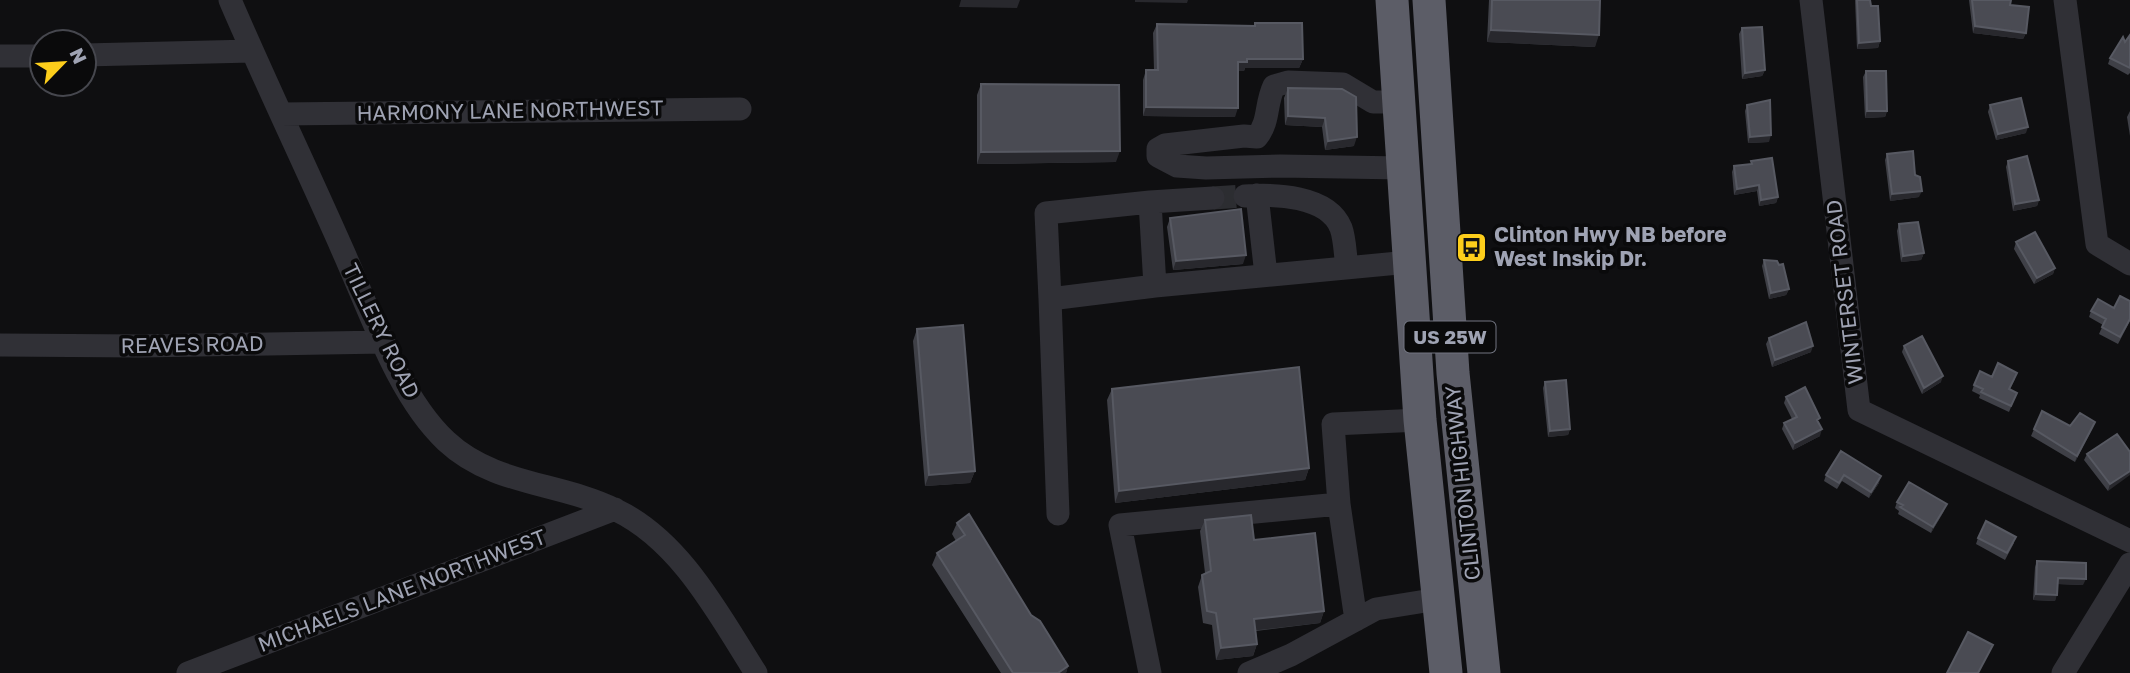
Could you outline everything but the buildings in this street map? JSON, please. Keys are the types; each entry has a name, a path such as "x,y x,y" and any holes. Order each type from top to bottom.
{"highway":[{"name":"CLINTON HIGHWAY","path":"1392,0 1420,420 1446,673"},
{"name":"CLINTON HIGHWAY","path":"1429,0 1453,373 1484,673"},
{"path":"1399,102 1435,103"},
{"path":"1425,475 1462,471"}],"street":[{"name":"TILLERY ROAD","path":"230,0 384,342 415,403 432,426 462,455 505,477 587,498 636,520 683,566 756,673"},
{"name":"WINTERSET ROAD","path":"1811,0 1859,410 2130,541"},
{"path":"2065,0 2097,244 2130,264"},
{"path":"98,55 252,51"},
{"path":"0,56 28,56"},
{"path":"1399,102 1373,102 1343,84 1288,82 1274,86 1268,100 1266,124 1257,137 1165,145 1158,149 1158,156 1177,166 1206,168 1403,168"},
{"name":"HARMONY LANE NORTHWEST","path":"281,114 740,109"},
{"path":"1266,275 1252,196 1269,194 1301,199 1327,211 1340,226 1347,267"},
{"path":"1058,514 1046,214 1213,198"},
{"path":"1150,202 1155,286"},
{"path":"1050,299 1155,286 1409,262"},
{"name":"REAVES ROAD","path":"0,345 141,346 384,342"},
{"path":"1356,620 1339,504 1333,424 1420,420"},
{"path":"1150,673 1120,525 1339,504"},
{"name":"MICHAELS LANE NORTHWEST","path":"188,673 615,509"},
{"path":"2063,673 2130,564"},
{"path":"1249,673 1291,655 1376,609 1438,599"}],"tunnel":[{"path":"1213,198 1245,196"}],"place":[{"name":"Clinton Hwy NB before West Inskip Dr.","path":"1471,247"}]}
